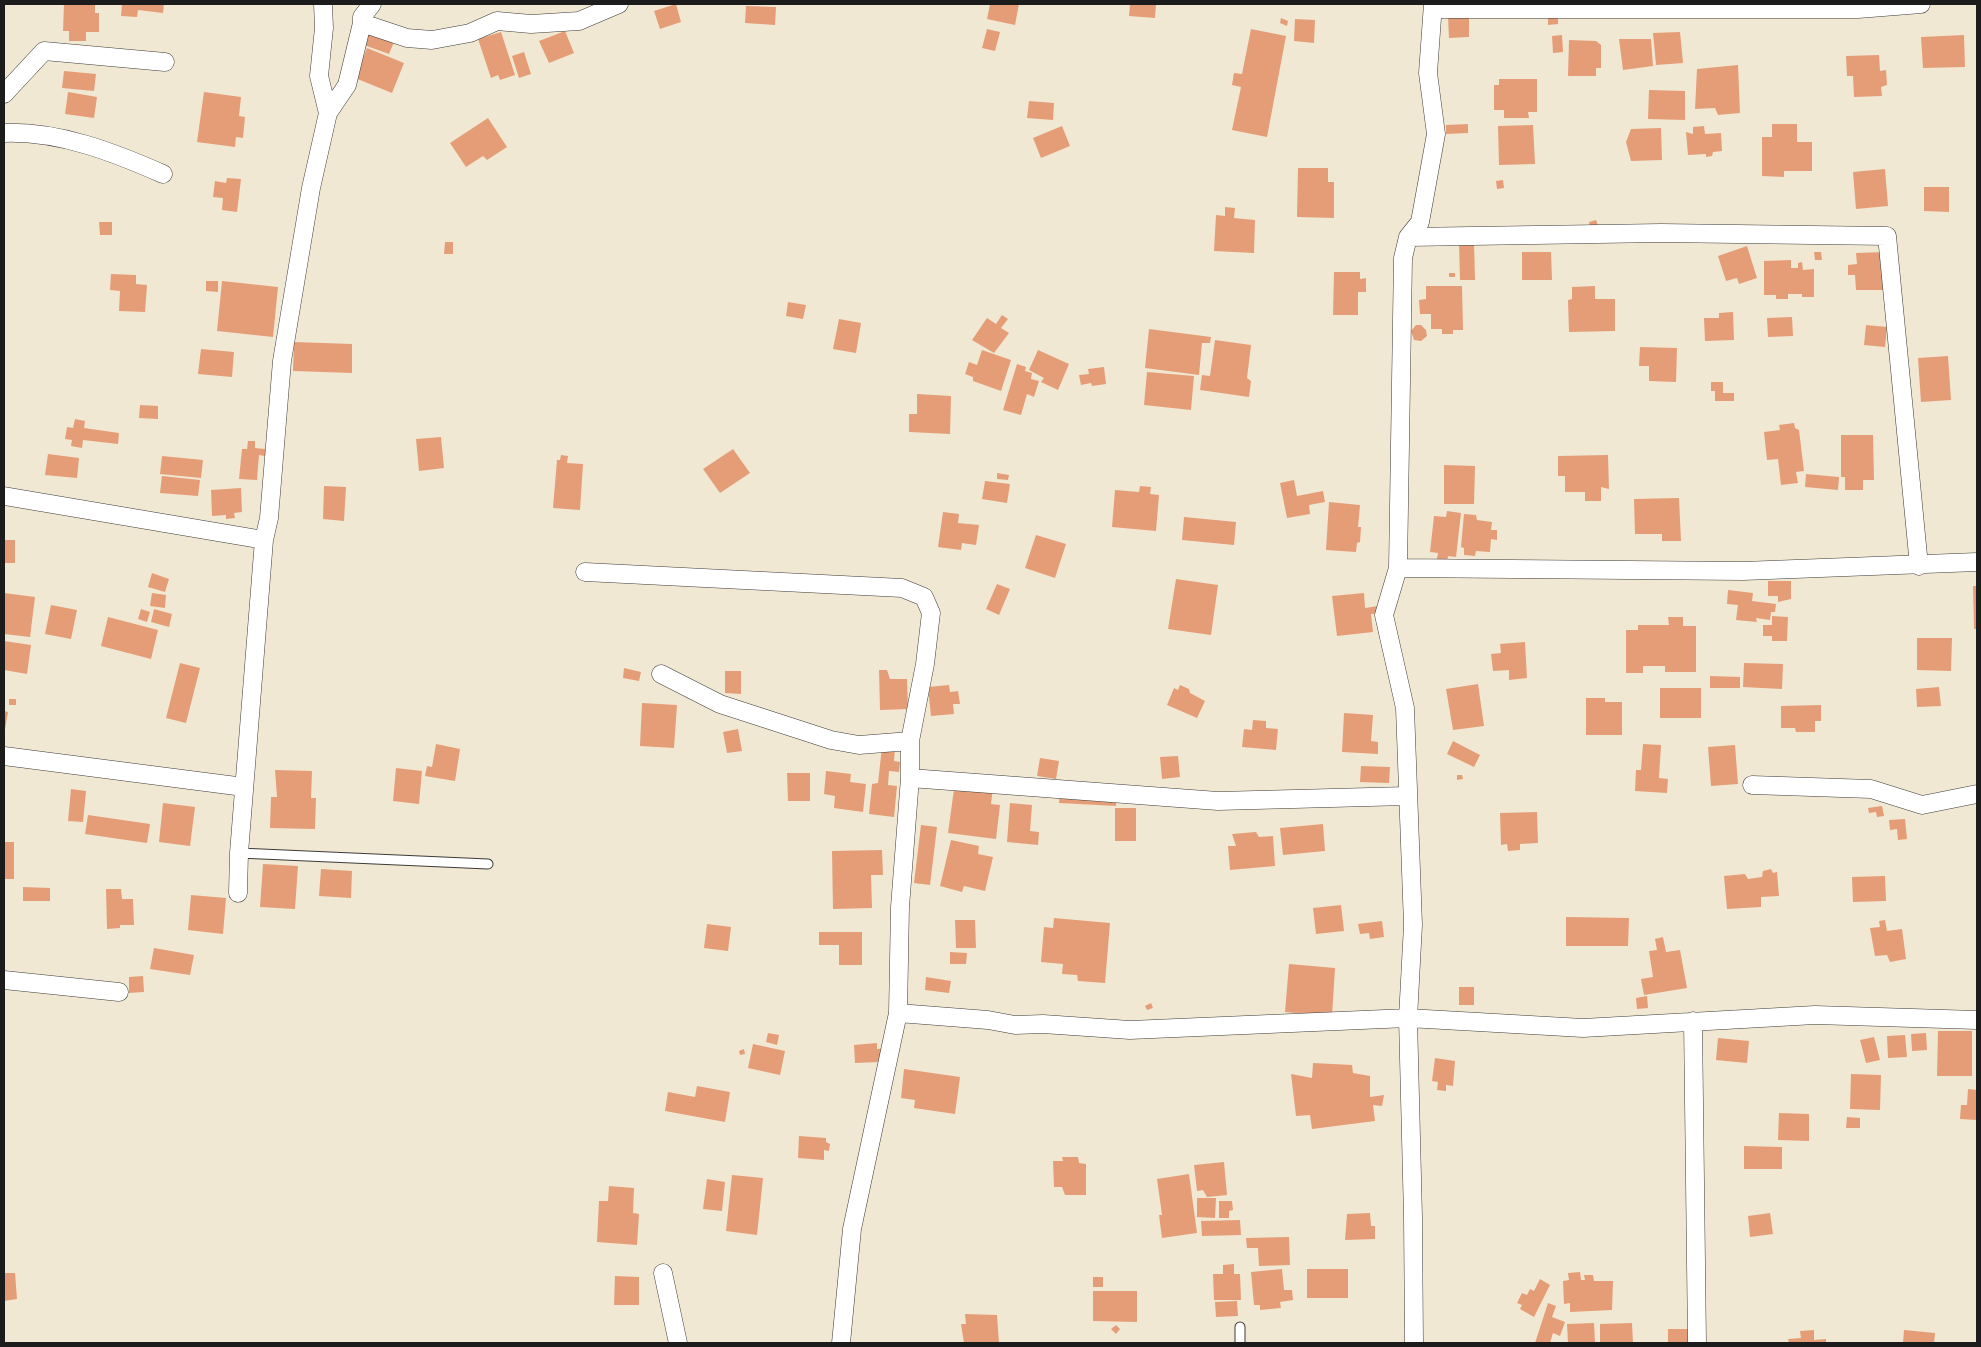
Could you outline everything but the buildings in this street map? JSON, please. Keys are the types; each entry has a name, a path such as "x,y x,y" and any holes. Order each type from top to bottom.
{"street":[{"path":"322,4 324,28 320,76 328,113"},
{"path":"238,893 239,853 264,540 269,518 282,361 312,188 328,113 347,85 362,17 372,4"},
{"path":"362,23 407,38 432,40 470,33 497,22 531,24 578,21 619,4"},
{"path":"1414,1343 1408,1018 1413,925 1405,708 1384,615 1398,568 1402,258 1408,237 1420,222 1436,134 1428,73 1434,6 1858,9 1922,4"},
{"path":"4,94 44,51 165,62"},
{"path":"4,133 56,138 88,145 162,174"},
{"path":"1408,237 1661,232 1887,236 1919,566"},
{"path":"4,496 264,540"},
{"path":"1398,568 1743,571 1919,566 1977,562"},
{"path":"585,572 902,588 924,596 931,613 925,664 910,742 910,778 900,907 898,1013 852,1229 841,1343"},
{"path":"661,674 720,704 831,740 860,745 910,742"},
{"path":"4,756 244,787"},
{"path":"910,778 1218,801 1407,796"},
{"path":"1752,784 1871,789 1922,805 1977,794"},
{"path":"4,980 119,992"},
{"path":"898,1013 988,1020 1015,1025 1043,1024 1130,1030 1408,1018 1583,1028 1815,1014 1977,1020"},
{"path":"1693,1020 1697,1343"},
{"path":"663,1273 678,1343"}],"lane":[{"path":"239,853 488,864"},
{"path":"1240,1327 1240,1343"}]}
